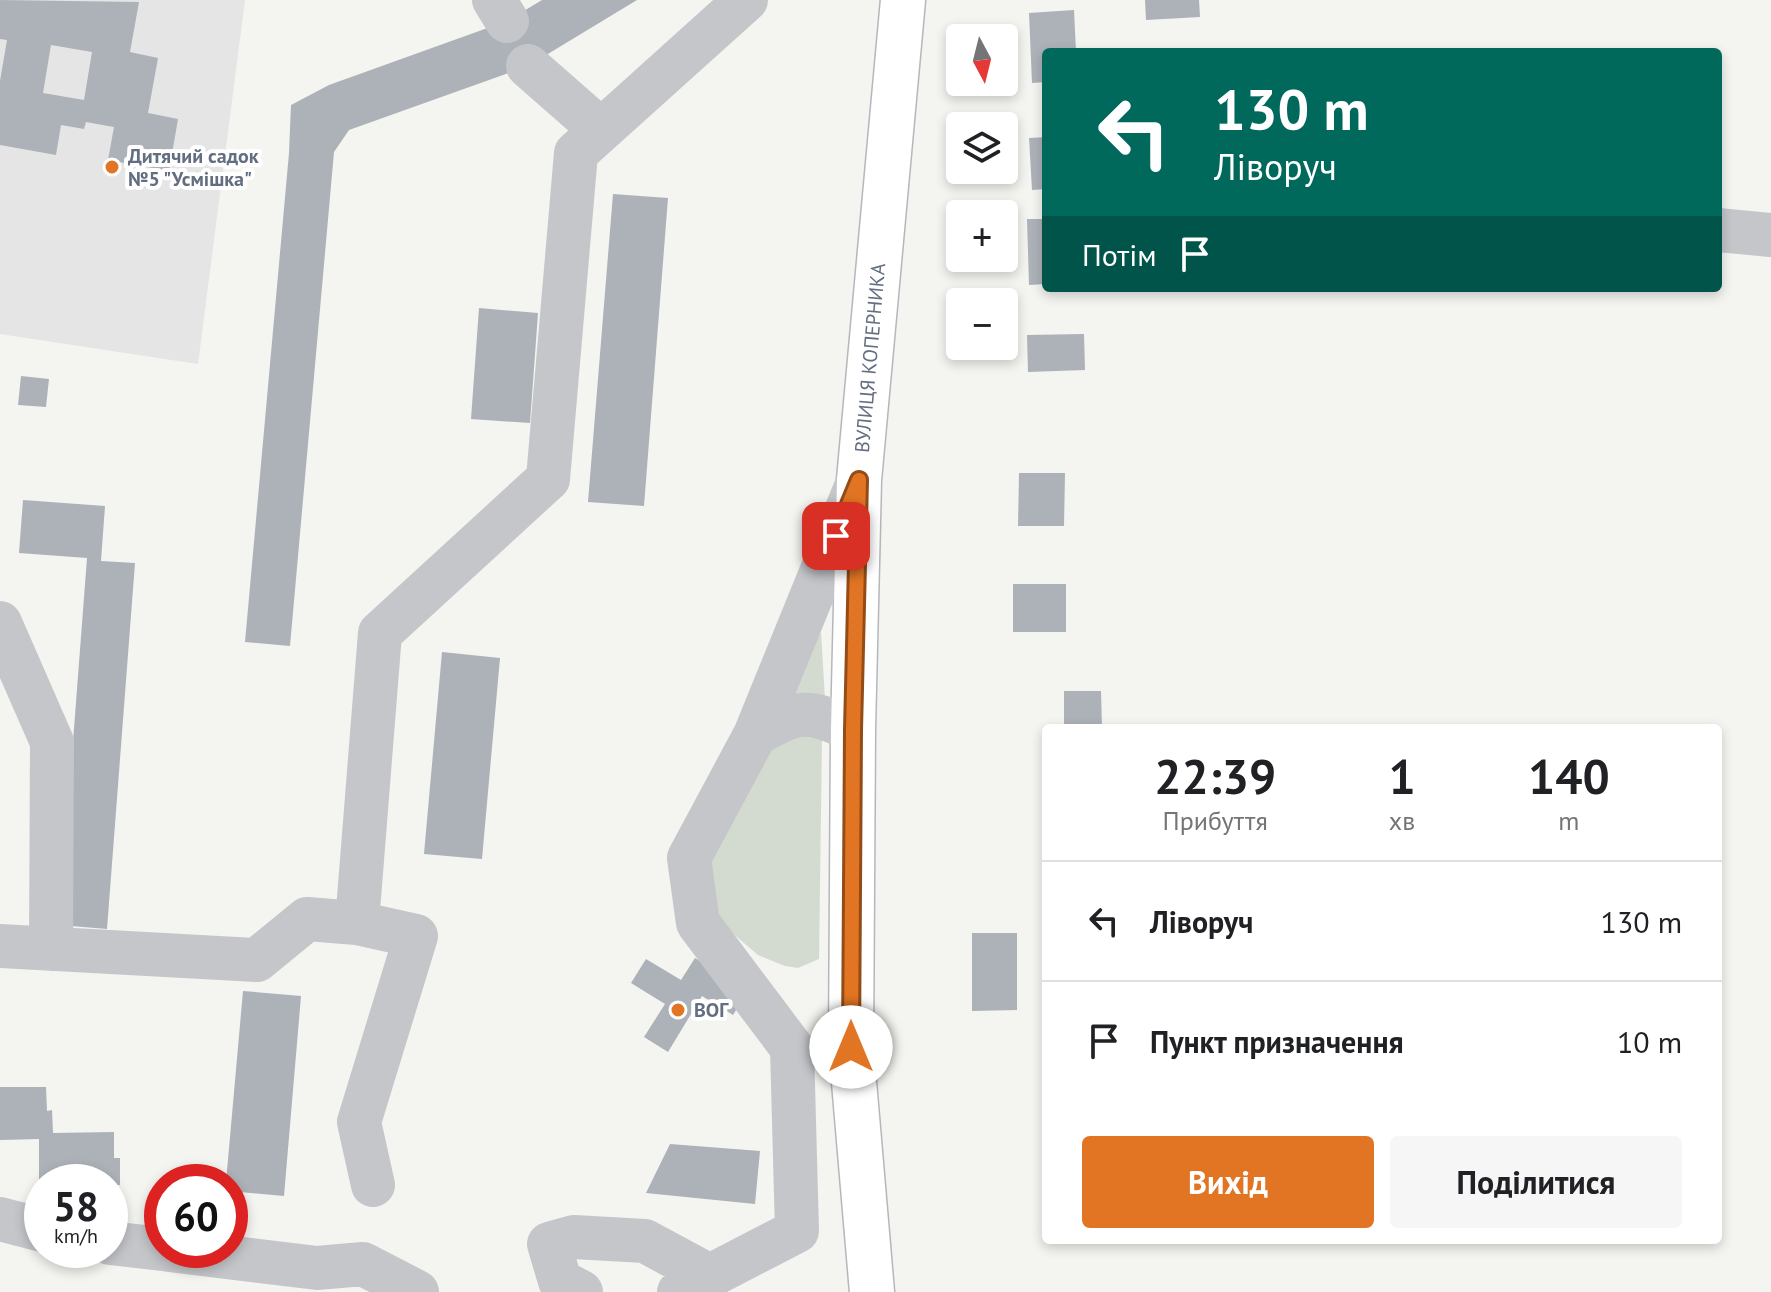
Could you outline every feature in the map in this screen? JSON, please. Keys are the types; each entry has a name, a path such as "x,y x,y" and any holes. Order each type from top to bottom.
{"main road":[{"name":"ВУЛИЦЯ КОПЕРНИКА","path":"872,1292 851,1047 853,730 859,480 903,0"}],"street":[{"path":"357,923 380,633 548,479 576,153 746,0"},
{"path":"528,66 601,130"},
{"path":"1722,230 1771,235"},
{"path":"581,1292 560,1281 549,1244 574,1237 645,1241 694,1284 797,1231 792,1048 698,923 689,858 755,735 859,480"},
{"path":"0,623 52,742 51,949"},
{"path":"755,735 784,717 819,714 853,730"},
{"path":"0,946 257,960 307,919 357,923 416,936 359,1122 373,1185"},
{"path":"792,1048 851,1047"},
{"path":"0,1219 24,1225"},
{"path":"248,1267 311,1280 363,1264 417,1292"}],"shaded area":[{"name":"Дитячий садок №5 \"Усмішка\"","path":"0,0 245,0 198,364 0,334"},
{"path":"821,632 826,716 777,707"},
{"path":"790,730 822,738 819,959 798,968 758,955 730,931 719,916 708,842 762,748"}],"building":[{"path":"0,0 139,2 130,52 158,58 148,113 178,119 169,171 108,160 114,127 86,122 84,129 61,125 56,155 0,145 0,81 7,40 0,39","holes":["51,45 92,52 84,100 43,93"]},
{"path":"542,0 637,0 528,66 349,130 334,152 290,646 245,642 291,105 329,85 507,21"},
{"path":"1145,0 1199,0 1200,17 1146,20"},
{"path":"1074,10 1076,48 1042,48 1042,82 1032,83 1029,13"},
{"path":"1042,137 1042,189 1032,190 1029,138"},
{"path":"613,194 668,198 644,506 588,502"},
{"path":"1027,219 1042,219 1042,284 1029,285"},
{"path":"479,308 538,313 530,423 471,419"},
{"path":"1084,334 1085,370 1028,372 1027,335"},
{"path":"21,376 49,379 46,407 18,405"},
{"path":"1019,473 1065,473 1064,526 1018,526"},
{"path":"23,500 105,506 101,561 135,563 107,929 59,925 87,558 19,553"},
{"path":"1013,584 1066,584 1066,632 1013,632"},
{"path":"442,652 500,658 482,859 424,854"},
{"path":"1064,691 1101,691 1102,724 1064,724"},
{"path":"972,933 1017,933 1017,1010 972,1011"},
{"name":"ВОГ","path":"695,958 748,991 733,1015 702,996 668,1052 644,1037 665,1004 631,983 646,959 681,980"},
{"path":"243,991 301,996 284,1196 248,1193 248,1164 228,1164"},
{"path":"0,1087 46,1087 47,1111 52,1110 53,1133 114,1132 114,1158 120,1158 120,1164 39,1164 39,1139 0,1140"},
{"path":"670,1144 760,1151 755,1204 646,1193"}],"place":[{"name":"Дитячий садок №5 \"Усмішка\"","path":"112,167"},
{"name":"ВОГ","path":"678,1010"}],"route":[{"path":"836,536 859,480 853,730 851,1047"}]}
